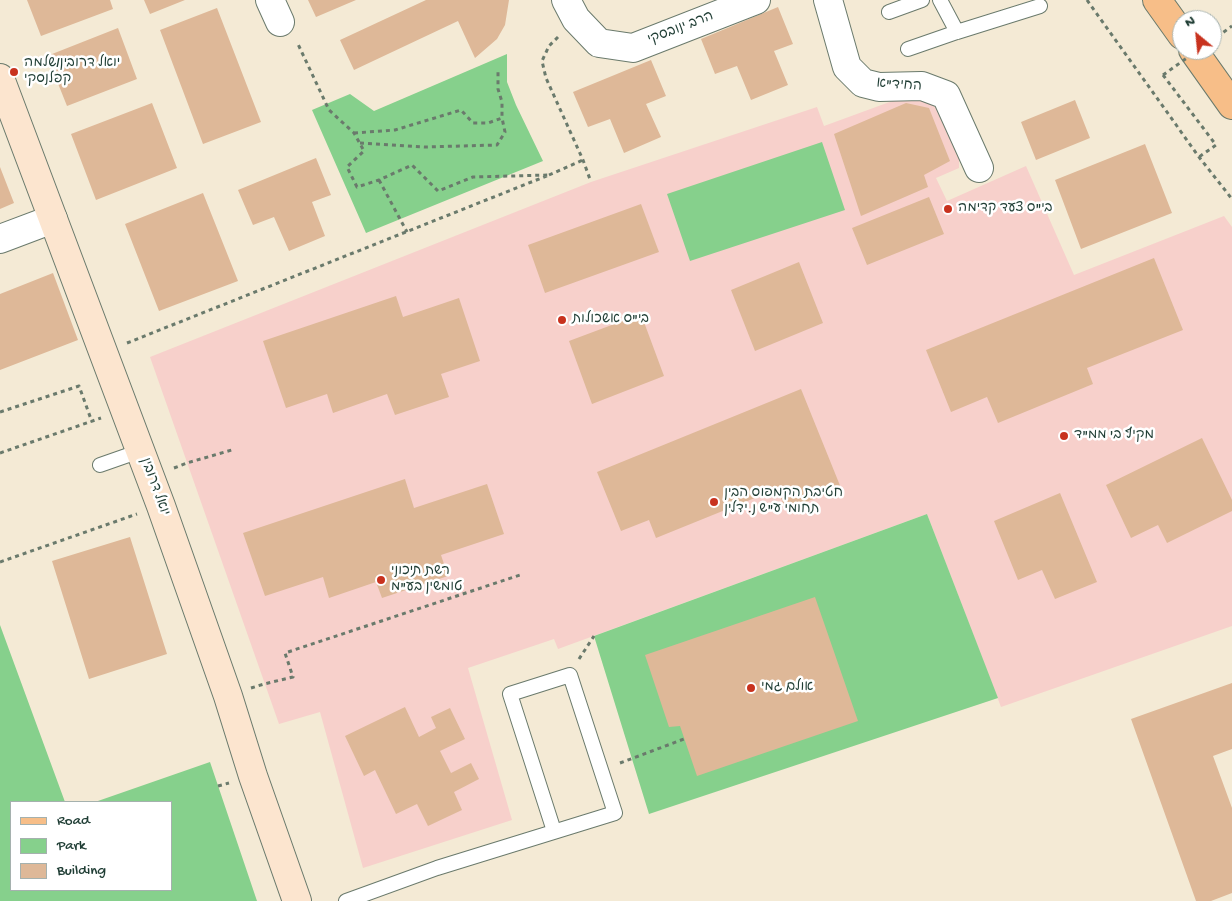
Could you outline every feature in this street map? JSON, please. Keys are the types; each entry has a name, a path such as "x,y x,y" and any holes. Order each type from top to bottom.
{"main road":[{"path":"1157,0 1172,21"},
{"path":"1200,60 1232,105"}],"street":[{"name":"הרב ינובסקי","path":"571,10 599,43 633,48 756,0"},
{"name":"החיד\"א","path":"828,0 847,67 863,83 879,87 922,86 946,94 979,168"},
{"name":"יואל דרובין","path":"0,78 161,506 228,696 253,776 298,901"},
{"path":"0,239 53,219"}],"lane":[{"path":"889,12 922,0"},
{"path":"940,0 957,32"},
{"path":"908,49 1040,6"},
{"path":"100,466 140,450"},
{"path":"346,901 438,868 554,832 614,813 570,675 510,694 554,832"}],"path":[{"path":"1087,0 1232,199"},
{"path":"571,10 542,61 546,78 591,182"},
{"path":"275,11 289,24 329,110 354,132 364,151 347,167 357,187 379,180 412,165 438,191 473,177 549,175"},
{"path":"1184,60 1163,75 1216,145 1200,157"},
{"path":"360,143 425,147 497,145 505,132 502,118 502,102 498,89 498,72"},
{"path":"354,132 395,130 461,110 473,123 488,123 502,118"},
{"path":"104,353 583,160"},
{"path":"379,180 407,232"},
{"path":"0,412 79,386 92,422"},
{"path":"0,453 125,410"},
{"path":"151,479 187,463 235,449"},
{"path":"0,562 161,506"},
{"path":"228,696 293,677 285,653 523,574"},
{"path":"570,675 594,636"},
{"path":"600,769 684,739"}],"shaded area":[{"path":"906,96 935,102 959,151 959,168 936,178 947,201 1026,166 1074,275 1224,216 1232,227 1232,626 1001,707 927,514 558,649 554,639 468,668 512,820 363,868 320,712 279,724 150,357 591,182 817,107 824,126"}],"green space":[{"path":"507,54 507,82 543,161 366,233 312,110 350,94 374,111"},
{"path":"822,142 845,210 690,261 667,194"},
{"path":"927,514 998,698 649,814 594,636"},
{"path":"0,625 65,801 10,801 10,891 172,891 172,801 98,801 210,762 257,901 0,901"}],"building":[{"path":"27,0 110,0 113,9 41,36"},
{"path":"144,0 185,0 150,14"},
{"path":"308,0 356,0 316,17"},
{"path":"426,0 509,0 505,25 497,39 475,58 458,21 354,70 340,40"},
{"path":"778,7 793,44 774,51 788,85 751,100 737,66 715,74 701,39"},
{"path":"217,8 261,122 203,144 160,30"},
{"path":"118,28 137,79 67,106 47,56"},
{"path":"651,60 666,96 646,104 661,137 624,153 610,119 588,127 573,92"},
{"path":"1075,100 1090,138 1036,160 1021,122"},
{"path":"152,103 177,168 96,200 71,134"},
{"path":"906,103 929,108 950,161 924,175 928,187 861,216 834,134"},
{"path":"1145,144 1172,213 1081,249 1055,180"},
{"path":"316,158 331,195 312,202 325,236 289,251 274,217 253,225 238,190"},
{"path":"0,167 14,203 0,209"},
{"path":"203,193 238,281 159,311 125,224"},
{"path":"929,197 944,234 867,265 852,228"},
{"path":"641,204 659,252 545,293 528,245"},
{"path":"1154,258 1183,330 1087,368 1093,384 998,423 987,397 951,412 926,350"},
{"path":"799,262 823,323 755,351 731,290"},
{"path":"53,273 78,340 0,370 0,294"},
{"path":"396,296 403,317 459,298 480,361 441,374 449,397 395,415 387,394 333,413 327,394 286,408 263,341"},
{"path":"641,314 664,376 592,404 569,341"},
{"path":"801,389 841,488 786,510 777,489 656,538 649,520 621,531 597,472"},
{"path":"1202,438 1232,500 1232,511 1167,543 1158,525 1131,538 1106,485"},
{"path":"405,479 414,508 487,484 504,534 441,555 448,576 382,598 376,582 329,598 323,577 265,596 243,533"},
{"path":"1060,493 1097,582 1055,599 1042,570 1018,580 994,521"},
{"path":"130,537 167,654 89,679 52,561"},
{"name":"אולם גמי","path":"815,597 858,721 697,776 680,726 669,727 645,655"},
{"path":"1232,683 1232,749 1213,756 1232,808 1232,893 1211,901 1196,901 1131,719"},
{"path":"405,707 419,737 436,728 431,717 450,708 465,739 440,751 451,773 471,763 479,779 454,792 462,810 428,826 417,804 396,814 375,770 364,776 345,736"}],"place":[{"name":"יואל דרובין/שלמה קפלנסקי","path":"14,72"},
{"name":"בי\"ס צעד קדימה","path":"948,209"},
{"name":"בי\"ס אשכולות","path":"562,320"},
{"name":"מקיף ב' ממ\"ד","path":"1064,436"},
{"name":"חטיבת הקמפוס הבין תחומי ע\"ש נ.ידלין","path":"714,502"},
{"name":"רשת תיכוני טומשין בע\"מ","path":"381,580"},
{"name":"אולם גמי","path":"751,688"}]}
